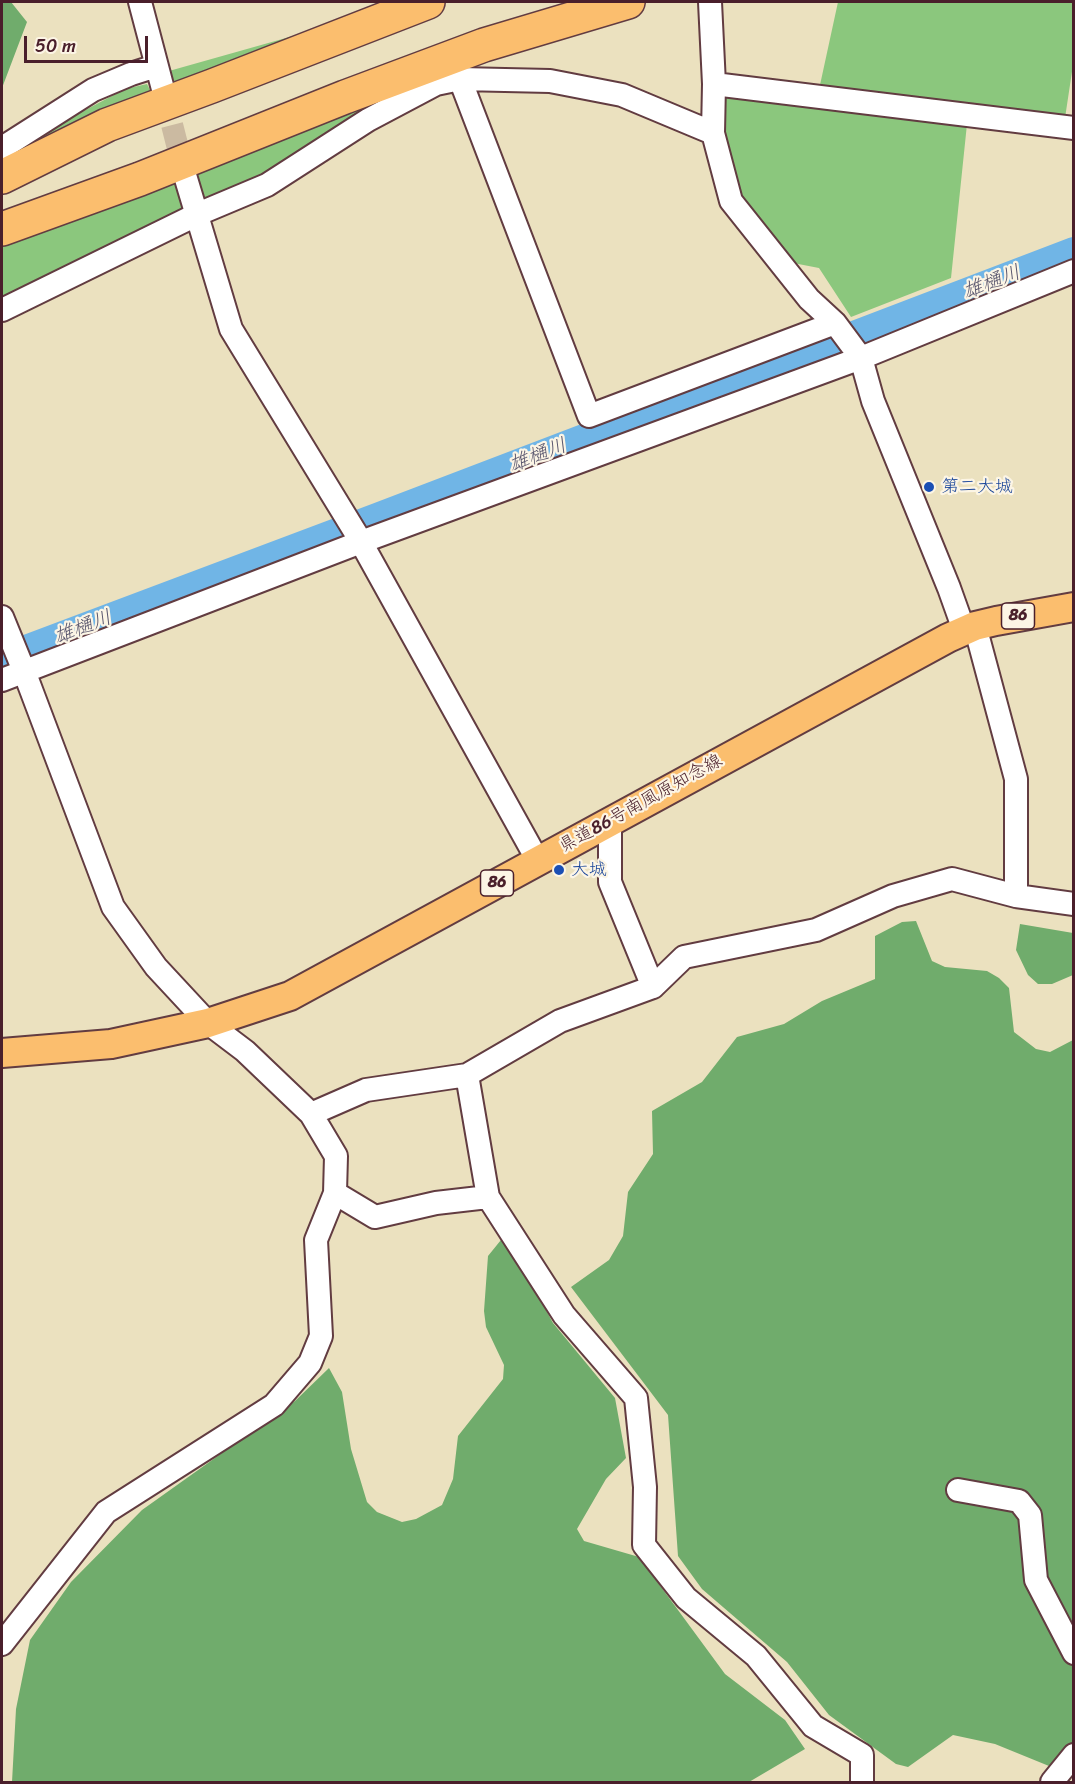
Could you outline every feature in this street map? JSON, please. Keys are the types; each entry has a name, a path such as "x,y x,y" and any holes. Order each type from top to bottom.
{"highway":[{"path":"2,177 107,125 428,2"},
{"path":"2,229 140,179 345,97 473,49 569,18 628,2"}],"main road":[{"name":"県道86号南風原知念線","path":"2,1053 111,1044 208,1023 290,996 890,669 970,628 1030,613 1074,607"}],"street":[{"path":"140,2 164,93"},
{"path":"710,2 714,84 713,133 731,201 808,298 837,325 859,354 873,401 953,599 970,628 1016,779 1016,896"},
{"path":"2,148 93,90 156,66"},
{"path":"2,310 198,214 267,184 368,120 436,84 460,79 550,81 622,95 713,133"},
{"path":"460,79 590,416 837,325"},
{"path":"714,84 1074,128"},
{"path":"184,172 231,329 355,532 538,861"},
{"path":"2,680 355,532 859,354 1074,271"},
{"path":"2,1644 106,1512 274,1405 310,1363 321,1336 316,1240 335,1193 336,1155 311,1114 245,1051 208,1023 156,967 113,907 24,672 3,627"},
{"path":"610,821 610,882 653,987"},
{"path":"311,1114 366,1090 466,1075 560,1021 653,987 684,957 816,930 893,896 952,879 1016,896 1074,904"},
{"path":"466,1075 488,1197 564,1315 636,1398 645,1486 644,1545 686,1598 756,1656 813,1726 862,1755 862,1782"},
{"path":"335,1193 375,1216 436,1203 488,1197"},
{"path":"958,1490 1019,1501 1030,1515 1036,1580 1074,1653"},
{"path":"1052,1782 1074,1755"}],"green space":[{"path":"2,2 11,2 27,22 2,88"},
{"path":"838,2 1073,2 1073,65 1065,118 820,85"},
{"path":"332,25 178,89 169,71"},
{"path":"427,78 286,162 215,201 198,197 192,172"},
{"path":"147,84 154,98 2,157 30,145 76,115 125,89"},
{"path":"722,93 967,124 951,278 851,317 819,268 788,262 737,198 726,161 720,109"},
{"path":"174,177 183,200 182,213 2,299 2,242"},
{"path":"916,921 932,961 945,967 987,971 1009,988 1014,1032 1036,1049 1050,1052 1073,1040 1073,1747 1049,1766 995,1744 953,1735 908,1767 896,1764 829,1715 787,1662 702,1589 678,1556 668,1415 571,1287 609,1260 623,1236 628,1192 653,1154 652,1111 702,1082 737,1037 784,1024 822,1001 875,979 875,936 902,922"},
{"path":"1020,924 1073,933 1073,975 1052,984 1038,984 1028,975 1016,950"},
{"path":"505,1235 553,1323 615,1398 626,1458 606,1479 577,1529 584,1541 639,1557 725,1674 785,1720 805,1749 749,1782 12,1782 16,1709 30,1640 71,1582 142,1510 295,1401 329,1368 342,1392 351,1449 367,1502 377,1512 402,1522 416,1519 442,1505 453,1479 458,1436 503,1379 504,1365 486,1327 484,1311 488,1256"}],"waterway":[{"name":"雄樋川","path":"2,659 1074,252"}],"tunnel":[{"path":"164,93 184,172"}],"place":[{"name":"第二大城","path":"929,487"},
{"name":"大城","path":"559,870"}]}
